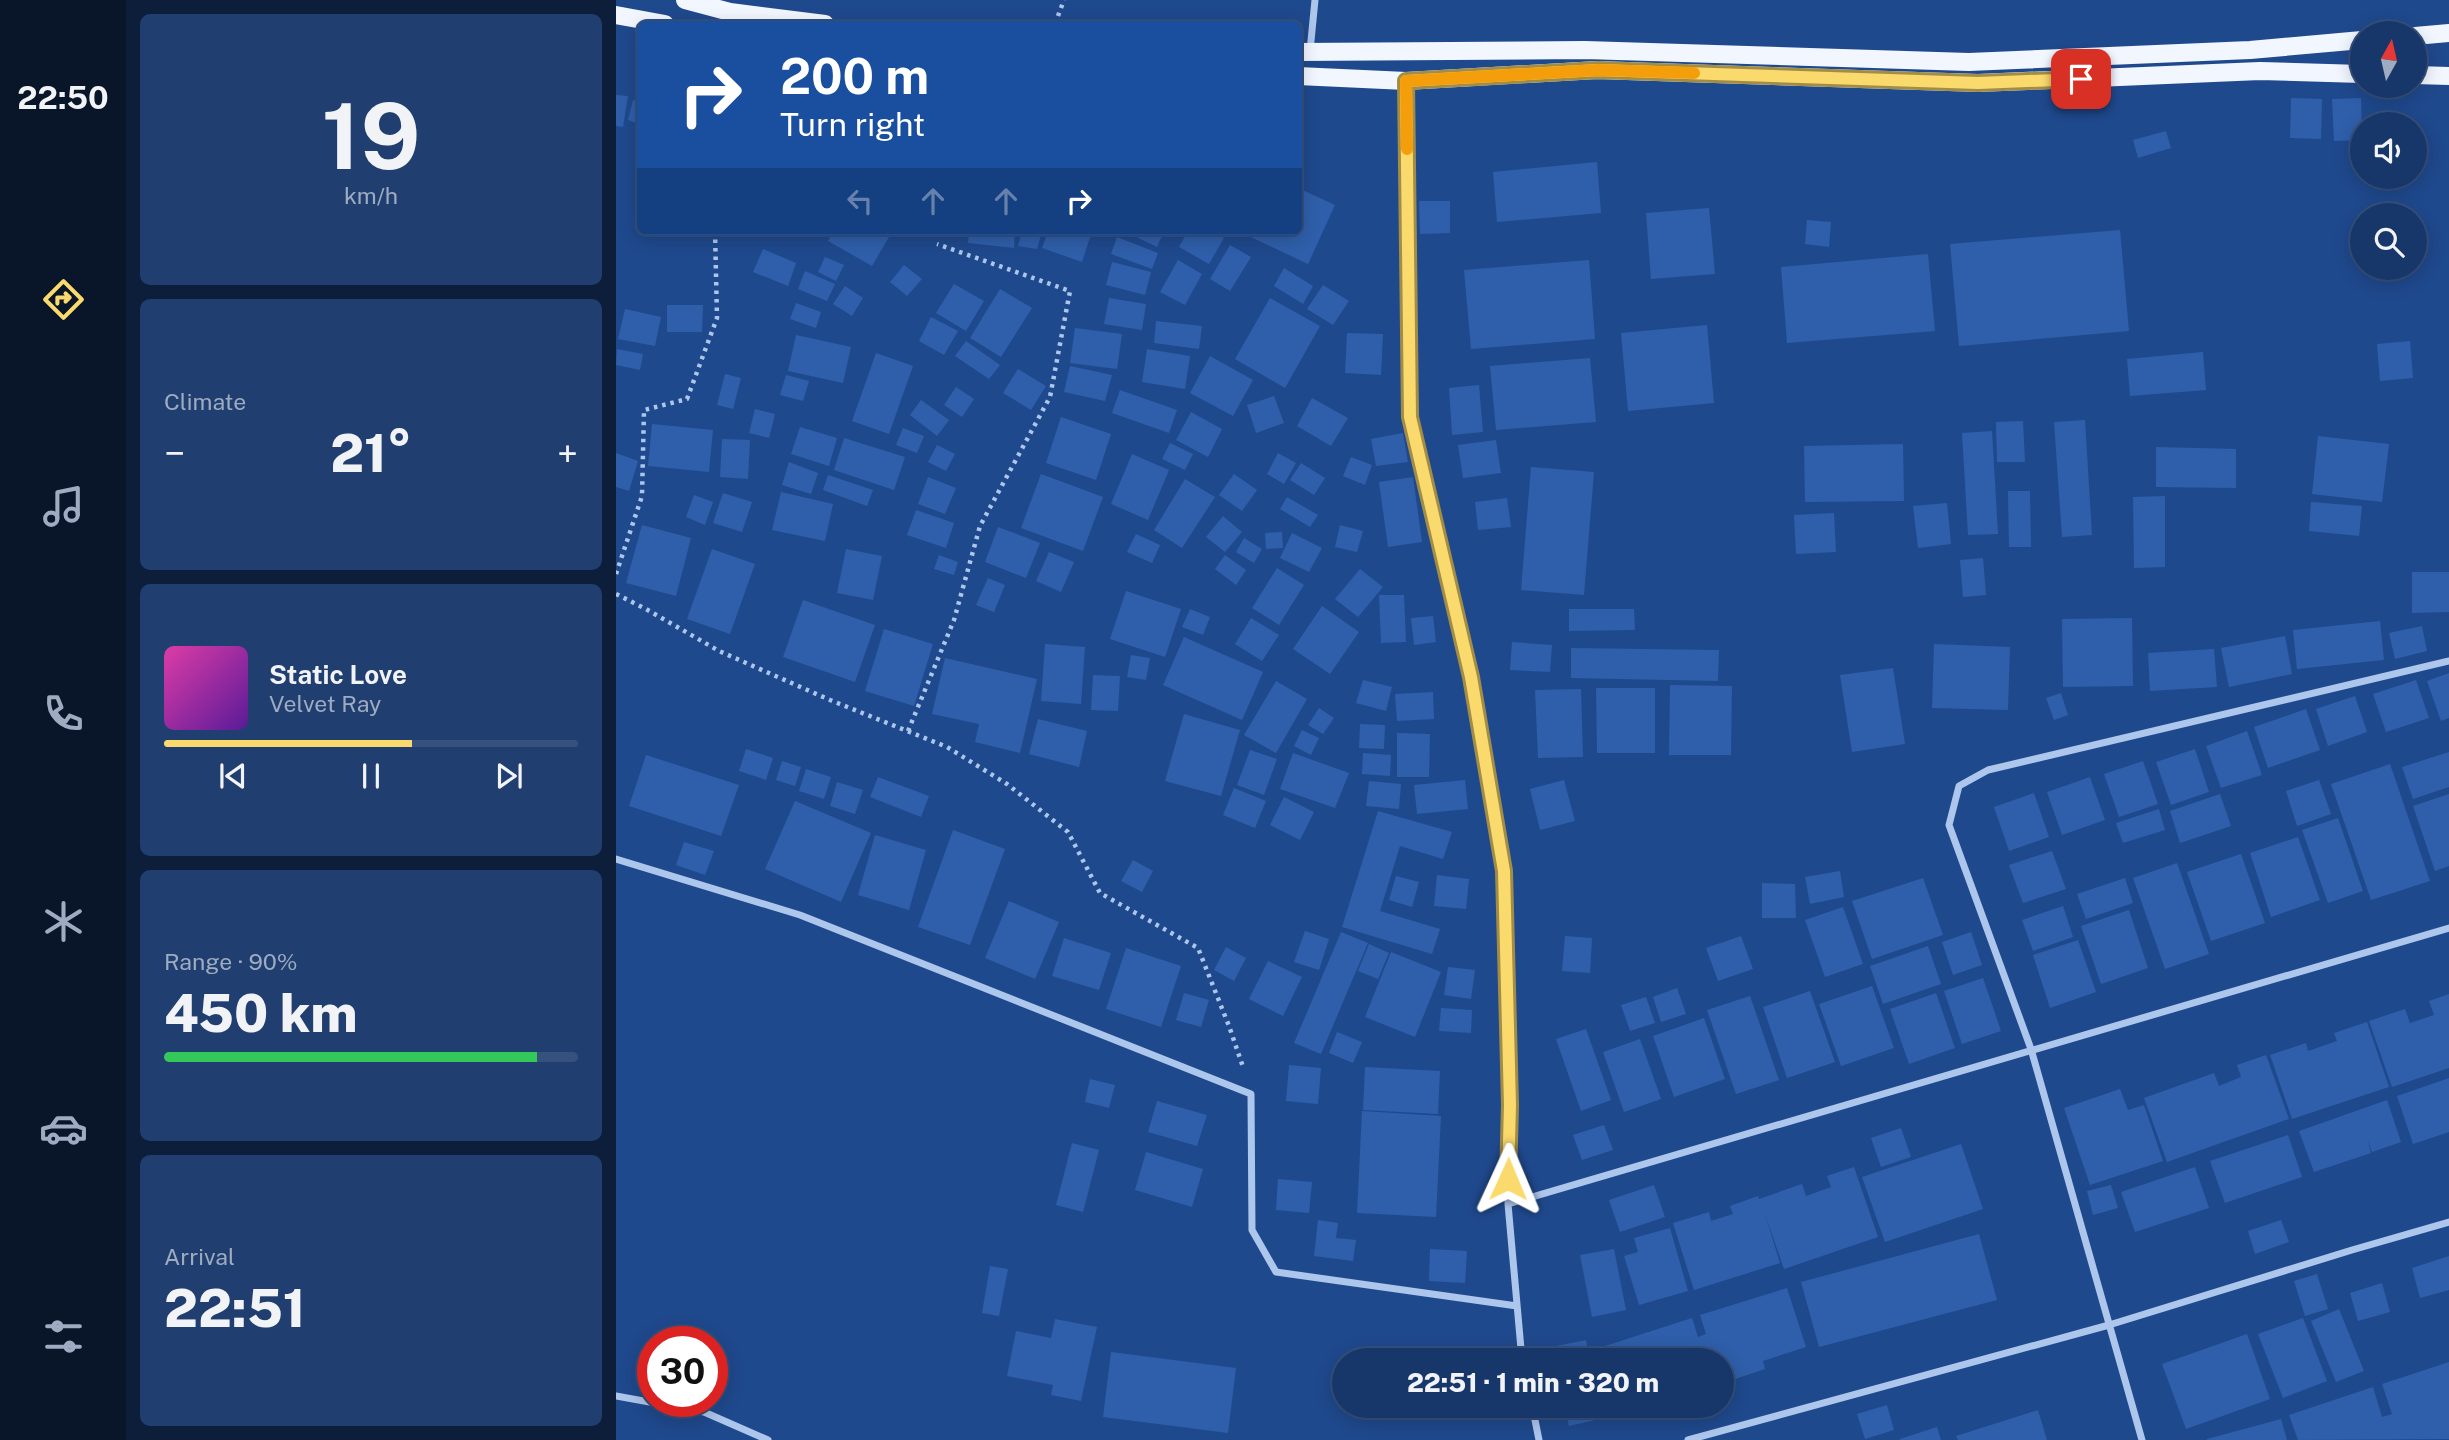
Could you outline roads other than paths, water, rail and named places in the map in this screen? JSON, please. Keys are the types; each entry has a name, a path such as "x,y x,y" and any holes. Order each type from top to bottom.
{"main road":[{"path":"685,0 730,12 801,21"},
{"path":"616,15 649,21"},
{"path":"2427,37 2447,38"},
{"path":"1304,52 1585,50 1969,62 2250,50 2350,41"},
{"path":"1302,76 1406,81 1598,70 1978,83 2260,71 2350,74"},
{"path":"2427,75 2449,76"}],"street":[{"path":"1304,52 1315,0"},
{"path":"1406,81 1410,417 1471,677 1504,871 1510,1105 1508,1204 1521,1348"},
{"path":"2142,1440 2031,1049 1950,825 1959,786 1988,770 2449,662"},
{"path":"616,859 800,915 1251,1094 1252,1230 1276,1272 1517,1306"},
{"path":"1508,1204 2449,928"},
{"path":"1688,1440 2109,1325 2449,1222"},
{"path":"616,1396 704,1412 768,1440"},
{"path":"1535,1418 1539,1440"}]}
